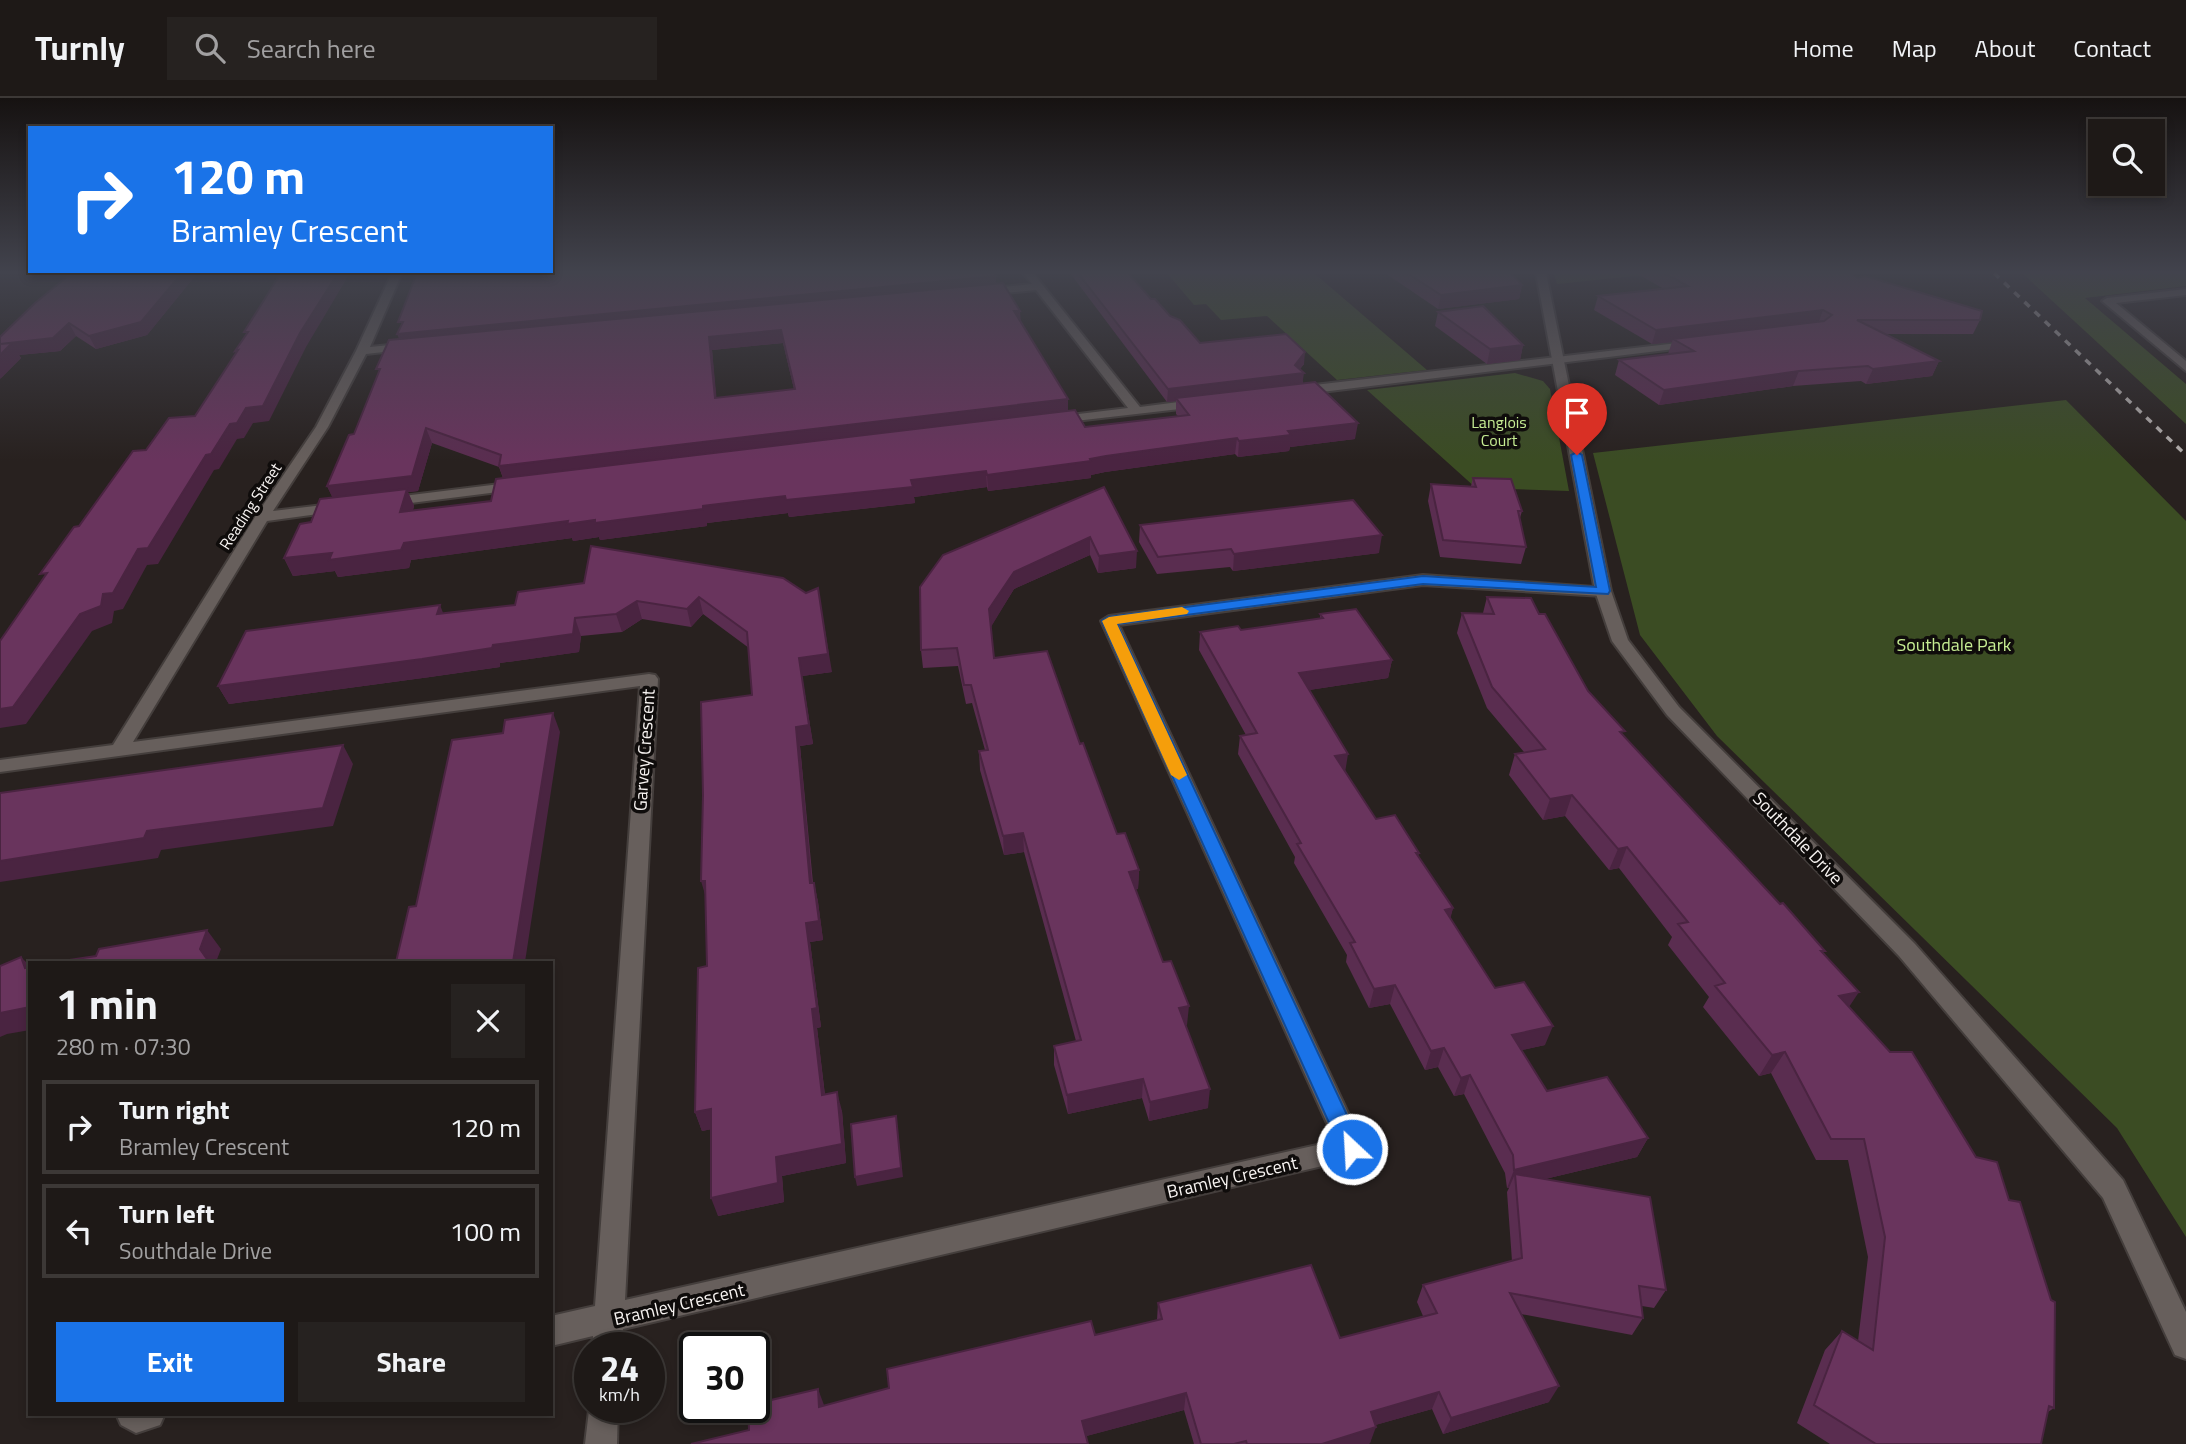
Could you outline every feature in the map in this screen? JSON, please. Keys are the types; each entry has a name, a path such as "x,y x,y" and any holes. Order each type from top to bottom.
{"street":[{"name":"Reading Street","path":"118,750 262,517 322,427 369,336"},
{"path":"1076,336 1137,411"},
{"name":"Southdale Drive","path":"1554,336 1603,591 1620,641 1673,711 1907,950 2113,1189 2186,1344"},
{"path":"2149,336 2186,367"},
{"path":"1288,392 1709,342"},
{"path":"362,351 427,345"},
{"path":"1040,422 1219,401"},
{"path":"378,503 530,484"},
{"path":"262,517 350,506"},
{"name":"Bramley Crescent","path":"553,1331 1352,1149 1109,621 1423,580 1603,591"},
{"name":"Garvey Crescent","path":"0,766 649,679 608,1332"},
{"path":"601,1444 602,1423"}],"green space":[{"path":"1289,336 1387,336 1427,370 1337,380"},
{"path":"2090,336 2129,336 2186,384 2186,424"},
{"name":"Langlois Court","path":"1515,373 1543,381 1550,389 1569,491 1476,488 1367,390"},
{"name":"Southdale Park","path":"2066,400 2186,521 2186,1237 2117,1128 1717,736 1640,635 1593,453"}],"building":[{"path":"1,336 55,336 0,344"},
{"path":"245,336 299,336 263,406 246,408 237,423 230,424 211,454 206,455 148,548 138,549 113,593 103,594 101,606 80,614 13,707 0,709 0,641 47,573 40,574 74,527 79,526 133,451 146,450 169,418 195,416 238,350 235,351"},
{"path":"434,336 721,336 709,337 715,398 795,389 782,336 1029,336 1068,399 499,466 501,455 426,428 412,476 327,486 349,435 354,434 380,369 376,369 389,340"},
{"path":"1127,336 1194,336 1200,343 1288,336 1305,352 1295,365 1304,373 1168,389"},
{"path":"1471,336 1514,336 1523,345 1490,349"},
{"path":"1700,336 1889,336 1939,361 1873,369 1868,366 1799,371 1664,390 1619,360 1694,351 1673,339"},
{"path":"12,343 0,355 0,344"},
{"path":"1315,382 1358,423 1288,431 1291,435 1239,441 1237,438 987,475 986,471 911,480 913,487 786,500 785,496 595,523 595,520 567,524 568,521 404,543 401,550 329,560 332,553 284,558 300,524 311,522 320,499 407,489 400,512 491,501 496,479 1075,410 1085,427 1189,415 1176,398"},
{"path":"1473,478 1511,479 1522,511 1518,511 1526,547 1443,540 1431,484 1476,487"},
{"path":"1104,487 1137,551 1099,556 1090,537 1014,572 989,609 994,658 1047,651 1080,744 1083,743 1117,834 1125,833 1139,870 1129,872 1163,962 1171,961 1189,1006 1179,1008 1210,1089 1150,1102 1143,1079 1067,1095 1054,1046 1081,1040 1023,833 1003,836 979,751 988,750 971,685 964,685 957,648 921,650 920,587 943,555"},
{"path":"1353,500 1382,535 1234,554 1231,549 1158,557 1140,525"},
{"path":"591,546 783,578 806,593 818,588 828,654 799,658 809,725 796,727 810,883 814,883 819,921 806,923 817,1008 812,1009 822,1095 837,1092 842,1144 776,1157 778,1183 711,1198 711,1109 695,1112 698,968 707,966 705,881 701,881 701,702 752,695 747,632 699,597 687,609 637,601 616,614 575,618 573,634 493,645 492,648 422,659 218,686 246,631 440,605 437,614 515,605 518,592 584,583"},
{"path":"1487,597 1531,598 1539,614 1545,614 1588,691 1625,731 1620,732 1780,904 1783,903 1825,951 1821,951 1859,992 1839,996 1890,1052 1912,1052 1976,1157 1997,1162 2009,1200 2020,1202 2051,1300 2055,1302 2054,1408 2049,1406 2041,1444 1876,1444 1814,1405 1842,1331 1873,1350 1885,1237 1864,1139 1831,1139 1785,1052 1772,1055 1715,986 1725,983 1678,924 1688,922 1627,847 1618,849 1572,795 1550,799 1515,754 1545,749 1492,687 1462,613 1494,614"},
{"path":"1356,609 1392,660 1299,673 1348,754 1335,756 1376,819 1395,815 1419,853 1416,853 1453,908 1445,910 1495,988 1524,982 1553,1026 1512,1035 1547,1091 1607,1077 1648,1138 1514,1170 1513,1155 1470,1075 1461,1078 1444,1048 1431,1051 1395,985 1374,989 1350,943 1355,942 1297,844 1301,843 1240,736 1257,733 1200,632 1238,626 1241,630 1323,618 1320,614"},
{"path":"553,713 513,961 396,961 409,907 416,906 452,740 503,733 505,720"},
{"path":"343,745 323,808 147,831 144,838 0,861 0,793"},
{"path":"207,930 200,949 208,961 63,961 96,956 99,949"},
{"path":"21,957 25,968 28,967 28,1007 0,1013 0,966"},
{"path":"896,1116 901,1168 855,1177 851,1124"},
{"path":"1515,1174 1650,1197 1666,1290 1639,1286 1643,1318 1510,1293 1559,1386 1451,1418 1439,1392 1371,1412 1376,1427 1322,1444 1247,1444 1246,1441 1234,1444 1201,1444 1186,1393 1082,1421 1088,1444 691,1444 749,1430 749,1423 770,1423 770,1400 818,1389 819,1407 889,1388 887,1369 1091,1321 1095,1335 1162,1319 1158,1303 1311,1265 1340,1338 1437,1313 1423,1285 1522,1258"}],"railway":[{"path":"2060,336 2186,455"}],"slow traffic":[{"path":"1179,775 1109,621 1182,611"}],"route":[{"path":"1352,1149 1109,621 1423,580 1603,591 1577,455"}]}
